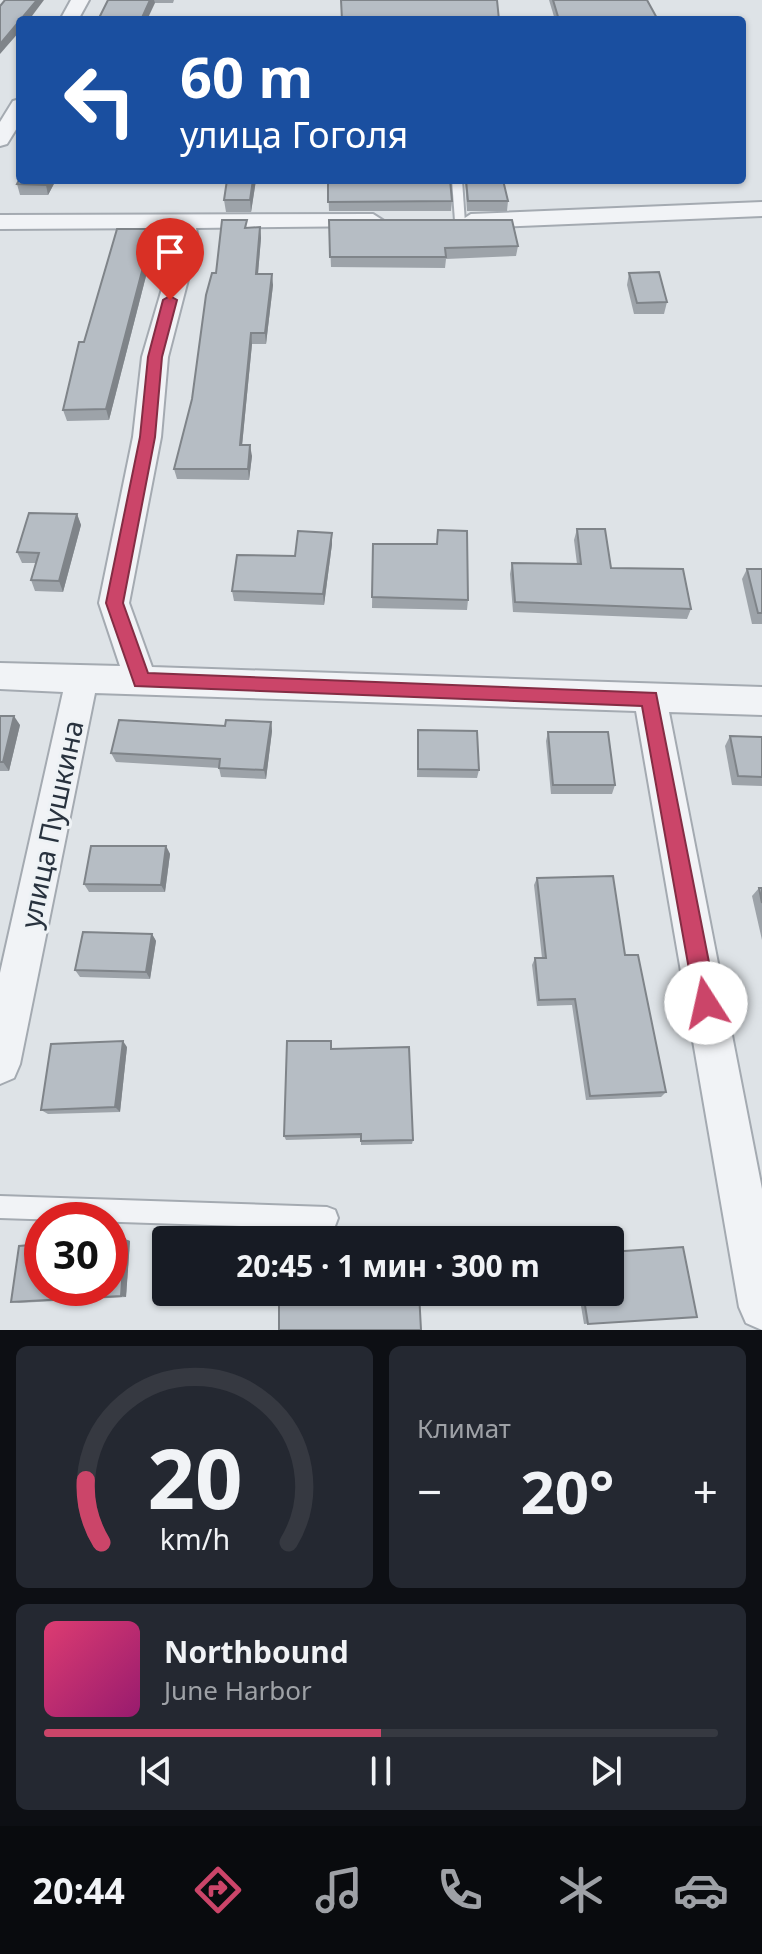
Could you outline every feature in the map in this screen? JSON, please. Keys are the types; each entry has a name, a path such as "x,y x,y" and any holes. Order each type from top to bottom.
{"street":[{"path":"0,140 16,112"},
{"path":"453,221 762,209"},
{"path":"0,222 399,221"},
{"path":"141,681 114,603 147,437 155,357 187,241 183,222"},
{"path":"0,676 762,701"},
{"name":"улица Пушкина","path":"0,1064 82,677"},
{"path":"650,699 762,1307"}],"lane":[{"path":"453,221 457,184"},
{"path":"0,1207 327,1218"}],"building":[{"path":"5,0 37,0 24,16 16,16 16,25 0,44 0,6"},
{"path":"108,0 150,0 143,16 100,16"},
{"path":"341,0 497,0 499,16 342,16"},
{"path":"553,0 647,0 656,16 558,16"},
{"path":"226,184 252,184 250,200 224,200"},
{"path":"328,184 450,184 452,201 328,202"},
{"path":"466,184 504,184 508,201 468,201"},
{"path":"222,220 247,220 245,228 260,227 256,274 272,274 265,333 251,333 240,445 250,445 248,469 174,469 192,399 206,295 212,273 216,273"},
{"path":"329,220 512,220 518,246 445,248 446,257 330,257"},
{"path":"117,229 153,229 106,409 63,410 79,342 84,342"},
{"path":"659,272 667,302 637,303 629,273"},
{"path":"29,513 77,514 59,581 31,580 39,553 17,552"},
{"path":"577,529 605,529 611,568 683,569 691,609 515,602 512,563 581,564"},
{"path":"438,530 467,531 468,600 372,597 373,544 437,544"},
{"path":"298,531 332,533 323,594 232,591 237,555 295,556"},
{"path":"747,569 762,569 762,613 758,613"},
{"path":"0,716 14,716 3,762 0,762"},
{"path":"119,720 225,726 226,720 271,722 264,770 219,768 220,759 111,753"},
{"path":"418,730 477,731 479,770 418,769"},
{"path":"548,732 608,732 615,785 553,785"},
{"path":"730,736 762,737 762,777 738,776"},
{"path":"91,846 166,846 161,885 84,884"},
{"path":"613,876 625,955 638,955 666,1092 590,1096 575,999 539,1000 535,958 546,958 537,878"},
{"path":"83,932 152,934 146,972 75,970"},
{"path":"123,1041 115,1107 41,1110 51,1044"},
{"path":"287,1041 331,1041 331,1049 409,1047 413,1140 361,1141 361,1134 284,1136"},
{"path":"19,1246 24,1246 24,1301 11,1302"},
{"path":"683,1247 697,1317 588,1324 585,1306 624,1306 624,1251"},
{"path":"279,1306 420,1306 421,1330 279,1330"}],"route":[{"path":"170,300 155,357 147,437 114,603 141,681 650,699 706,1003"}]}
